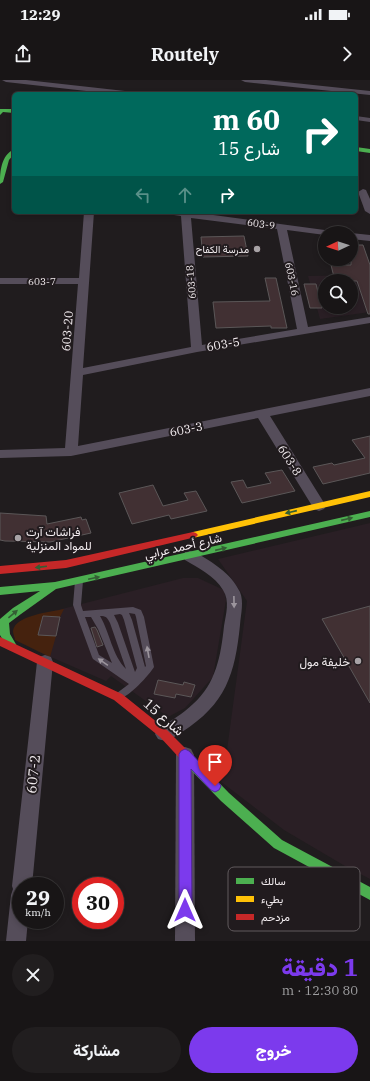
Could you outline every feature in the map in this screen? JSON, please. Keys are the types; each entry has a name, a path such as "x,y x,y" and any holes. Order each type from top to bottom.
{"main road":[{"path":"0,111 12,111"},
{"path":"358,149 370,150"},
{"path":"1,177 9,163 9,156 12,153"},
{"name":"شارع أحمد عرابي","path":"0,570 66,564 370,494"},
{"name":"شارع أحمد عرابي","path":"0,591 55,586 370,514"},
{"path":"12,646 5,637 3,631 4,622 17,611 55,586"},
{"name":"شارع 15","path":"0,641 118,696 164,734 225,797 278,844 320,867"},
{"name":"شارع 15","path":"360,889 370,894"}],"street":[{"path":"6,80 116,92"},
{"path":"58,92 70,80"},
{"path":"245,80 370,93"},
{"path":"358,118 370,120"},
{"path":"363,192 370,211"},
{"name":"603-20","path":"71,452 89,214"},
{"name":"603-9","path":"186,214 318,232"},
{"name":"603-18","path":"186,214 197,349"},
{"name":"603-16","path":"281,227 303,331"},
{"path":"358,237 370,238"},
{"name":"603-7","path":"0,281 84,281"},
{"name":"603-5","path":"77,373 197,349 370,320"},
{"name":"603-3","path":"0,454 71,452 370,392"},
{"name":"603-8","path":"262,414 318,506"},
{"path":"164,734 195,713 211,697 222,678 227,659 235,601 233,593 230,586 220,574 190,556"},
{"name":"607-2","path":"23,877 45,662"},
{"path":"185,754 185,941"},
{"path":"16,941 17,929"}],"lane":[{"path":"79,581 77,605 96,657 135,684"},
{"path":"80,614 133,610 138,612 144,630 150,667 135,684 118,696"},
{"path":"120,611 125,614 128,620 141,668 135,684"},
{"path":"106,613 110,616 114,623 135,684"},
{"path":"93,614 101,626 115,664 135,684"}],"shaded area":[{"path":"358,275 370,275 370,312 358,314"},
{"path":"308,276 318,276 318,312"},
{"path":"319,314 356,314 320,319"},
{"path":"370,523 370,879 360,874 360,867 347,867 284,830 207,771 227,750 247,601 218,559"},
{"path":"183,578 198,578 224,590 226,600 213,677 185,708 168,717 111,676 106,681 37,651 23,619"},
{"path":"64,609 60,617 43,616 38,634 56,636 50,657 15,640 13,631 15,626 20,621 34,615"}],"building":[{"path":"244,236 248,256 203,257 201,237"},
{"path":"358,245 363,245 370,265 370,314 368,314 358,284 358,274 333,274 331,266 358,266"},
{"path":"265,278 276,278 287,328 271,328 271,326 216,328 213,302 270,301"},
{"path":"304,284 316,284 318,292 318,308 310,308"},
{"path":"370,436 370,473 323,484 313,467 332,463 334,465 365,458 352,440"},
{"path":"282,470 295,491 242,503 231,482 243,480 247,488 271,483 265,473"},
{"path":"153,485 163,506 188,500 184,493 196,491 207,511 171,519 169,515 132,524 119,493"},
{"path":"0,513 46,516 47,524 81,517 82,520 86,519 91,533 50,542 0,540"},
{"name":"خليفة مول","path":"370,606 370,703 322,619"},
{"path":"43,616 60,617 56,636 38,635"},
{"path":"95,627 103,645 97,647 91,628"},
{"path":"158,680 183,685 184,682 195,685 191,697 176,694 175,698 154,694"}],"traffic: fast":[{"path":"0,113 1,110 12,111"},
{"path":"358,149 370,151"},
{"path":"0,182 6,160 12,153"},
{"path":"0,591 55,586 370,514"},
{"path":"12,646 5,635 4,622 17,611 52,588"},
{"path":"189,760 225,797 278,844 320,867"},
{"path":"360,889 370,894"}],"traffic: slow":[{"path":"193,535 370,494"}],"traffic: jam":[{"path":"0,570 66,564 193,535"},
{"path":"0,641 118,697 164,734 189,760"}],"place":[{"name":"مدرسة الكفاح","path":"257,249"},
{"name":"فراشات آرت للمواد المنزلية","path":"18,538"},
{"name":"خليفة مول","path":"358,661"}],"route":[{"path":"185,910 185,754 215,786"}]}
